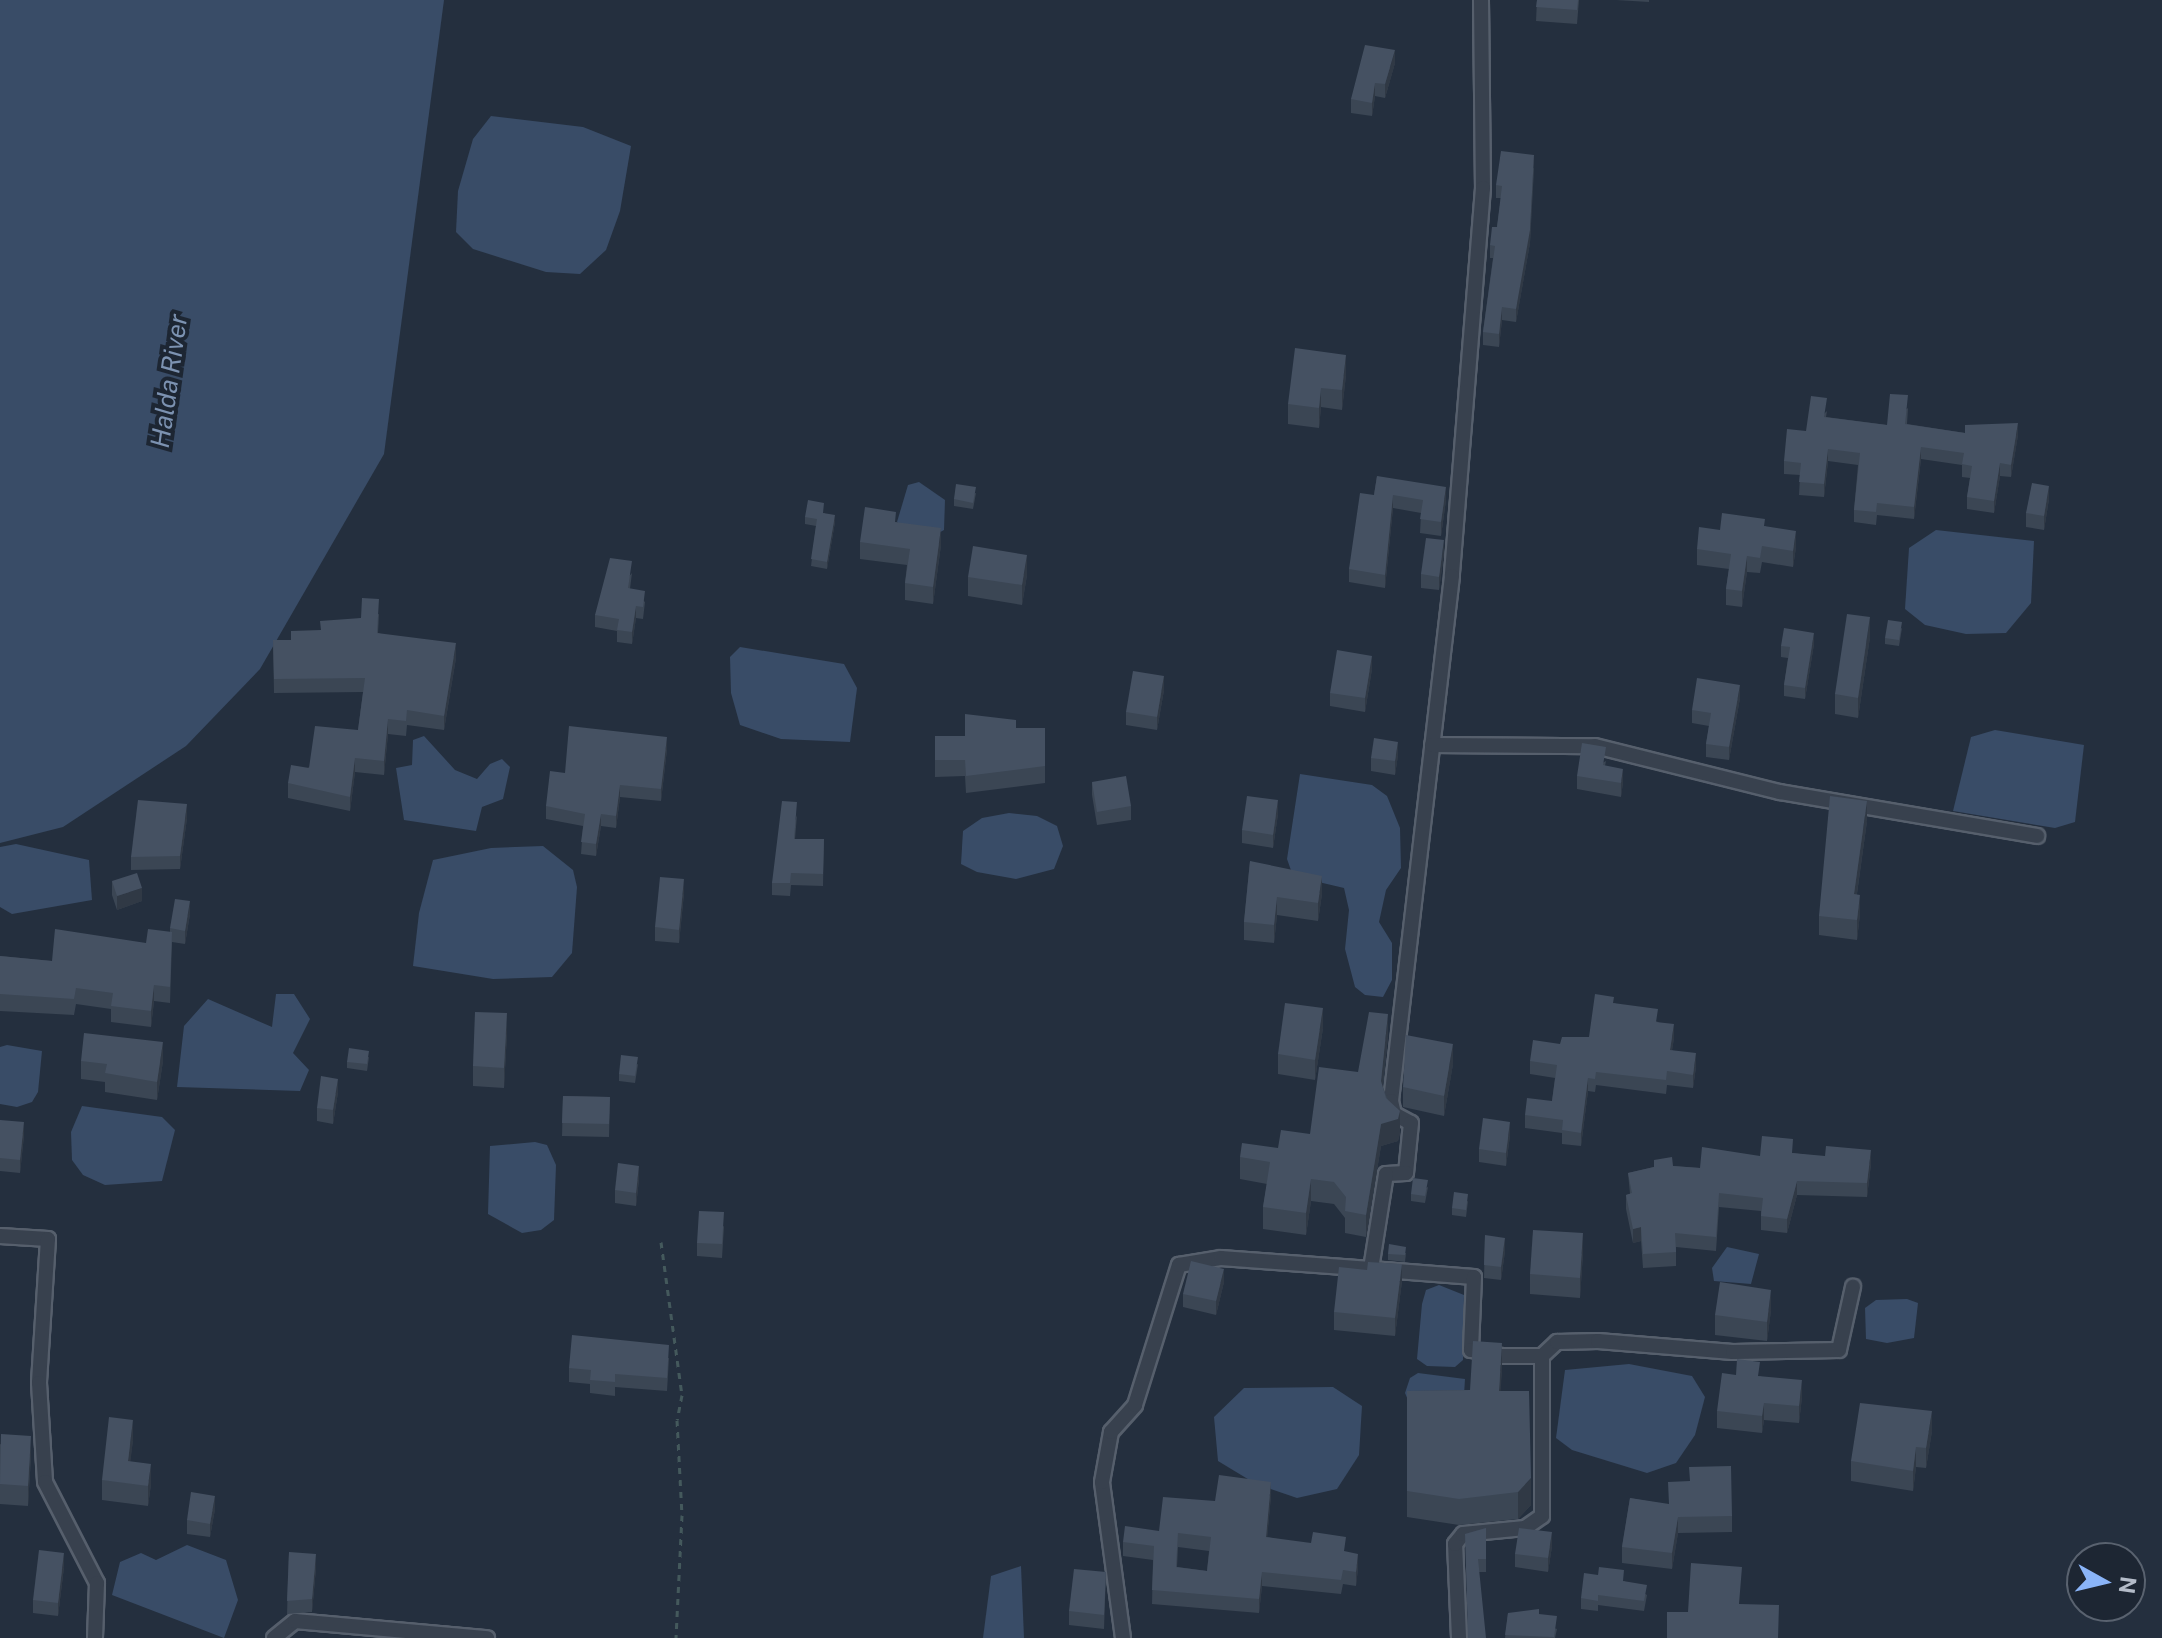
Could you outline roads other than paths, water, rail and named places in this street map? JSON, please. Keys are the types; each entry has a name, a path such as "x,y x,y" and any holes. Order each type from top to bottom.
{"street":[{"path":"1371,1269 1386,1174 1406,1173 1411,1123 1394,1114 1391,1101 1449,612 1483,188 1481,0"},
{"path":"1432,745 1595,746 1780,792 2037,836"},
{"path":"0,1236 48,1239 39,1383 45,1482 97,1583 95,1638"},
{"path":"1123,1638 1102,1482 1111,1432 1135,1405 1179,1265 1221,1258 1474,1277 1471,1350 1542,1356"},
{"path":"1459,1638 1455,1544 1463,1534 1525,1528 1542,1516 1542,1356 1557,1342 1585,1341 1733,1352 1839,1350 1853,1287"},
{"path":"274,1638 295,1621 487,1638"}],"water":[{"name":"Halda River","path":"0,0 444,0 384,454 260,669 186,746 63,827 0,843"},
{"path":"491,116 583,127 631,146 620,211 606,250 580,274 546,272 473,249 456,232 458,191 473,139"},
{"path":"919,482 945,500 944,530 935,535 904,529 897,522 908,485"},
{"path":"1936,530 2034,541 2031,603 2006,633 1966,634 1925,625 1905,609 1909,548"},
{"path":"740,647 844,664 857,688 850,742 781,739 740,725 731,693 730,657"},
{"path":"1995,730 2084,745 2075,822 2055,828 1953,811 1971,737"},
{"path":"424,736 455,770 477,779 490,764 502,759 510,767 503,799 482,807 476,831 404,820 396,768 412,765 413,740"},
{"path":"1300,774 1372,785 1387,796 1400,828 1401,868 1386,890 1379,922 1392,943 1392,980 1383,997 1365,995 1355,987 1345,949 1349,910 1344,888 1293,876 1287,859"},
{"path":"1009,813 1037,816 1057,826 1063,846 1054,869 1016,879 977,872 961,864 963,831 982,818"},
{"path":"16,844 89,860 92,900 12,914 0,907 0,847"},
{"path":"543,846 573,870 577,887 572,953 552,977 493,979 413,966 419,913 433,860 491,848"},
{"path":"276,994 294,994 310,1019 293,1053 309,1070 300,1091 177,1087 184,1026 208,999 272,1027"},
{"path":"7,1045 42,1051 38,1092 32,1102 17,1107 0,1104 0,1047"},
{"path":"82,1106 162,1117 175,1130 162,1181 105,1185 83,1175 72,1160 71,1132"},
{"path":"535,1142 547,1145 556,1165 554,1220 541,1230 522,1233 488,1214 490,1146"},
{"path":"1727,1247 1759,1254 1751,1284 1714,1281 1712,1268"},
{"path":"1439,1285 1464,1295 1463,1360 1455,1367 1427,1366 1417,1359 1426,1290"},
{"path":"1907,1299 1918,1303 1914,1338 1887,1343 1866,1339 1865,1308 1876,1300"},
{"path":"1629,1364 1692,1376 1705,1397 1695,1435 1676,1463 1647,1473 1572,1450 1556,1438 1565,1370"},
{"path":"1418,1373 1465,1379 1463,1410 1411,1407 1405,1393 1410,1378"},
{"path":"1333,1387 1362,1406 1359,1455 1337,1489 1297,1498 1256,1484 1218,1461 1214,1417 1244,1388"},
{"path":"187,1545 226,1560 238,1600 224,1638 112,1595 120,1562 141,1553 156,1560"},
{"path":"1021,1566 1024,1638 983,1638 991,1576"}]}
